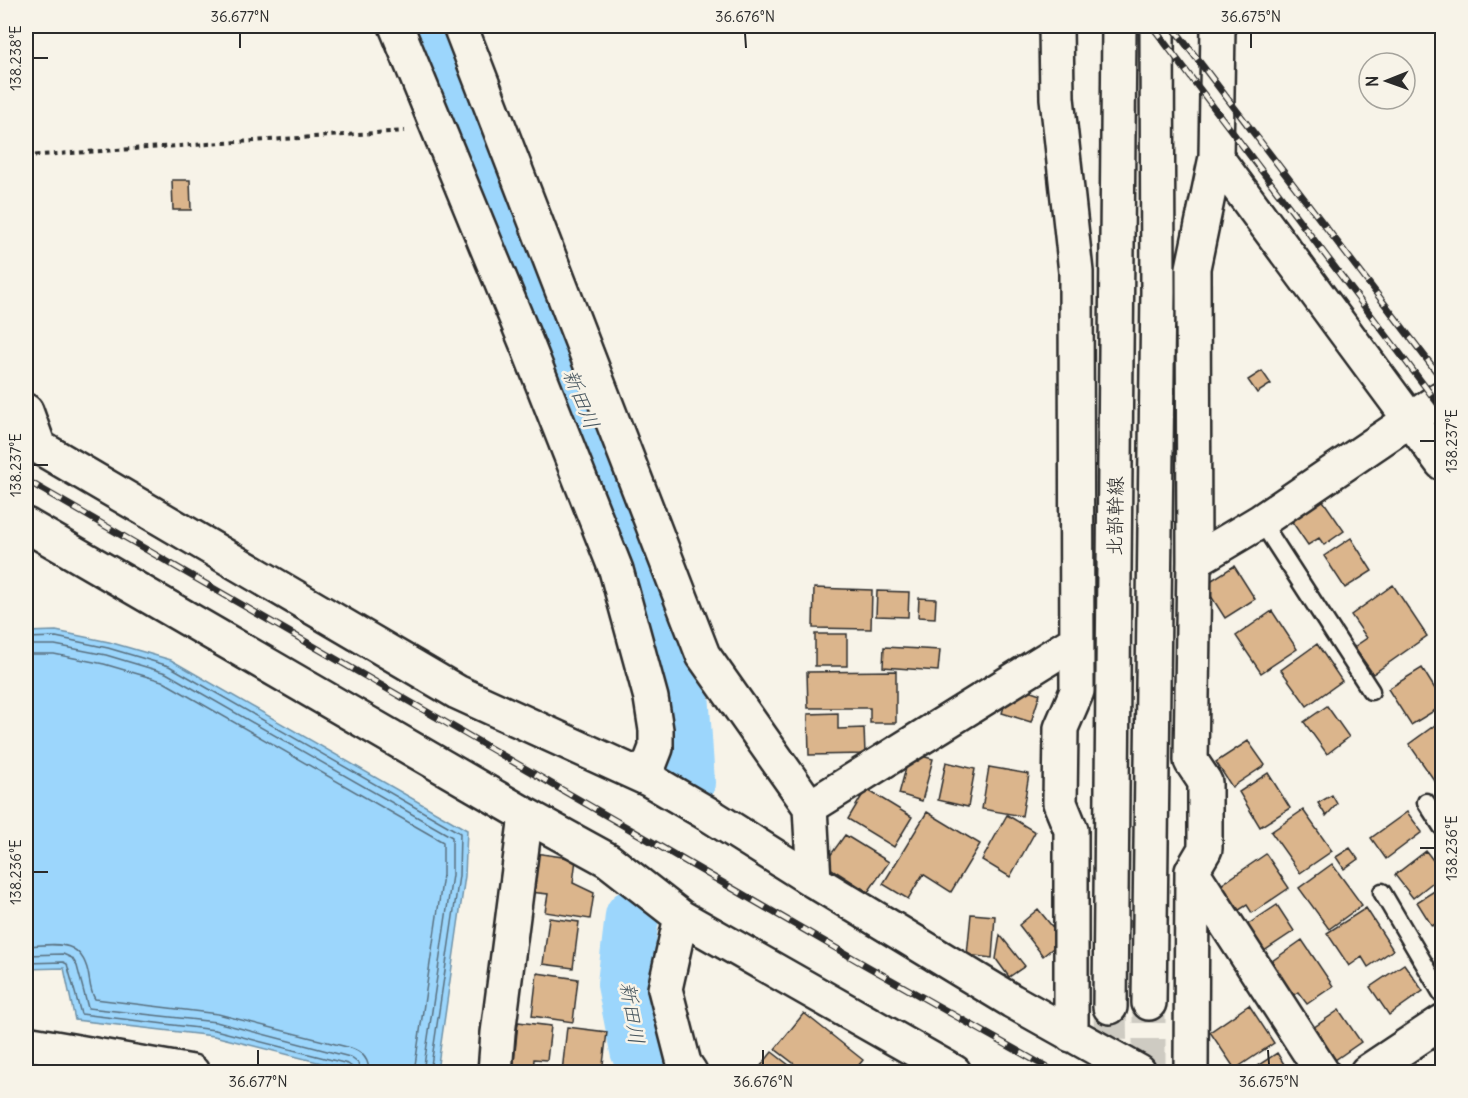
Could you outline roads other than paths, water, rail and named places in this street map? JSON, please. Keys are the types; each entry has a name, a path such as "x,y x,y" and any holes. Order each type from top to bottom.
{"street":[{"path":"396,26 616,570 651,698 656,730 656,748 646,778"},
{"path":"460,26 703,655 810,807 814,881"},
{"path":"1056,26 1057,98 1076,273 1077,691 1061,728 1060,739 1060,803 1071,830 1071,1035"},
{"name":"北部幹線","path":"1110,1007 1119,26"},
{"name":"北部幹線","path":"1149,1003 1158,303 1157,26"},
{"path":"1191,1072 1192,871 1205,849 1205,782 1191,761 1194,561 1193,268 1216,157 1218,26"},
{"path":"1216,157 1443,463"},
{"path":"1194,561 1261,521 1443,398"},
{"path":"26,411 39,447 457,692 646,778 708,814 899,934 1071,1035 1139,1072"},
{"path":"26,525 526,815 608,860 681,917 954,1072"},
{"path":"810,807 1076,641"},
{"path":"495,1072 526,815"},
{"path":"1192,871 1322,1072"},
{"path":"681,917 665,989 684,1062 690,1072"},
{"path":"1367,1072 1443,1022"},
{"path":"26,1043 192,1072"}],"lane":[{"path":"1261,521 1371,691"},
{"path":"1426,802 1443,827"},
{"path":"1382,892 1443,994"}],"water":[{"path":"56,631 109,642 171,660 467,830 465,876 435,1072 357,1072 214,1036 75,1020 64,968 26,969 26,632"}],"waterway":[{"name":"新田川","path":"432,26 606,461 680,662 688,783"},
{"name":"新田川","path":"632,916 624,984 637,1050 646,1072"}],"tunnel":[{"path":"1149,1003 1149,1072"},
{"path":"1110,1007 1111,1072"}],"railway":[{"path":"1152,26 1442,409"},
{"path":"1172,26 1442,379"},
{"path":"26,480 865,965 1055,1072"}]}
